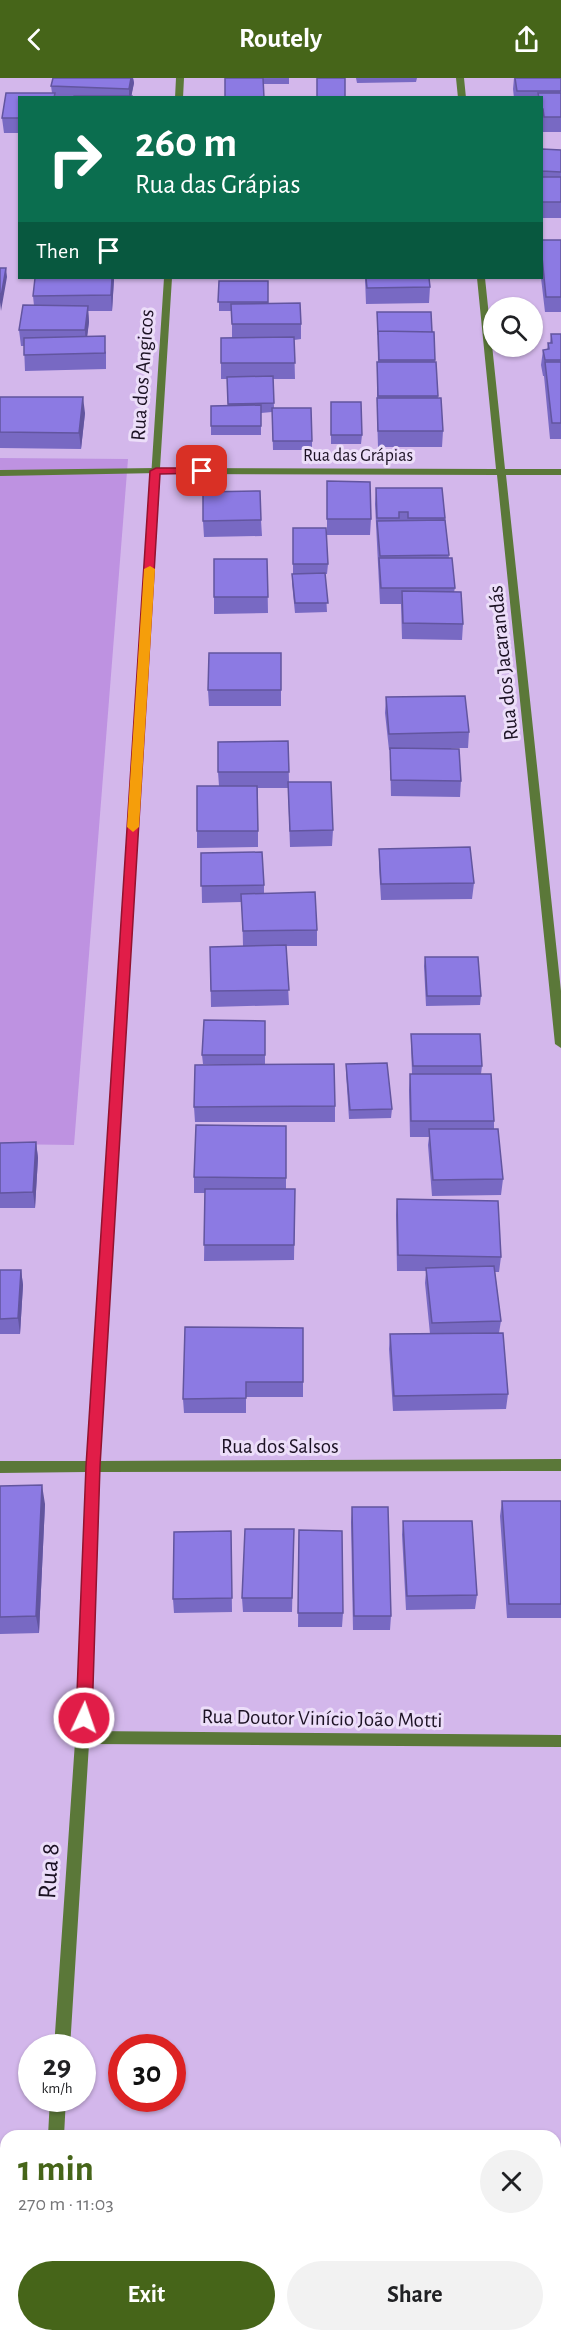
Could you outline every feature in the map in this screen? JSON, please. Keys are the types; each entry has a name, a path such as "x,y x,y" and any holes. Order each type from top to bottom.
{"street":[{"path":"179,96 180,78"},
{"path":"460,78 462,96"},
{"name":"Rua dos Angicos","path":"85,1698 93,1466 168,279"},
{"name":"Rua dos Jacarandás","path":"481,279 561,1044"},
{"name":"Rua das Grápias","path":"0,473 561,472"},
{"name":"Rua dos Salsos","path":"0,1467 561,1465"},
{"name":"Rua 8","path":"63,2034 85,1698"},
{"name":"Rua Doutor Vinício João Motti","path":"83,1737 561,1741"},
{"path":"56,2130 57,2112"}],"shaded area":[{"path":"0,458 128,459 74,1145 0,1144"}],"building":[{"path":"53,78 131,78 129,89 51,86"},
{"path":"225,78 263,78 264,96 225,96"},
{"path":"317,78 345,78 345,96 317,96"},
{"path":"515,78 561,78 561,91 517,91"},
{"path":"6,93 55,93 54,96 18,96 18,118 2,118"},
{"path":"538,93 561,93 561,117 544,117 543,96 539,96"},
{"path":"543,149 561,150 561,172 543,171"},
{"path":"543,177 561,177 561,202 543,202"},
{"path":"543,240 561,240 561,297 546,297"},
{"path":"0,268 6,268 0,302"},
{"path":"35,279 112,279 111,295 33,296"},
{"path":"366,279 429,279 430,287 367,288"},
{"path":"219,281 268,281 268,302 218,302"},
{"path":"300,303 301,324 232,324 231,304"},
{"path":"23,305 88,306 85,330 19,330"},
{"path":"377,312 431,312 432,332 378,331 378,335"},
{"path":"378,331 434,332 435,360 379,360"},
{"path":"551,334 561,334 561,360 545,360 543,350 549,349 548,343 552,343"},
{"path":"105,336 105,353 24,355 24,338"},
{"path":"294,337 295,363 221,363 221,338"},
{"path":"377,362 436,362 438,396 378,396"},
{"path":"545,362 561,362 561,423 552,423"},
{"path":"273,376 274,403 228,404 227,377"},
{"path":"0,397 83,397 79,433 0,432"},
{"path":"377,398 441,398 443,431 378,431"},
{"path":"331,402 361,402 362,435 331,435"},
{"path":"261,405 261,426 211,426 211,406"},
{"path":"272,408 311,408 312,441 273,441"},
{"path":"327,481 370,482 371,519 327,519"},
{"path":"376,488 442,488 445,518 408,518 408,512 399,512 399,518 377,518"},
{"path":"260,491 261,520 203,521 203,492"},
{"path":"445,520 449,555 380,556 377,521"},
{"path":"293,528 326,528 328,564 293,564"},
{"path":"379,558 452,558 455,588 381,588"},
{"path":"214,559 267,559 268,597 214,597"},
{"path":"325,573 328,603 295,603 292,574"},
{"path":"402,591 461,592 463,624 403,623"},
{"path":"209,653 281,653 281,690 208,690"},
{"path":"465,696 469,732 389,734 386,697"},
{"path":"288,741 289,772 218,772 218,742"},
{"path":"390,748 459,749 461,781 391,780"},
{"path":"288,782 331,782 333,830 290,831"},
{"path":"197,786 257,786 258,831 197,831"},
{"path":"470,847 474,883 381,884 379,849"},
{"path":"262,852 264,885 201,886 201,853"},
{"path":"315,892 317,930 243,931 241,894"},
{"path":"286,945 289,990 211,991 210,947"},
{"path":"425,957 478,957 481,996 427,996"},
{"path":"204,1020 265,1021 265,1055 202,1055"},
{"path":"411,1034 480,1034 482,1066 413,1066"},
{"path":"387,1063 392,1109 350,1110 346,1064"},
{"path":"334,1064 335,1106 194,1107 195,1065"},
{"path":"410,1074 491,1074 494,1121 411,1121"},
{"path":"196,1125 286,1126 286,1178 194,1177"},
{"path":"429,1129 498,1129 503,1179 433,1180"},
{"path":"36,1142 33,1192 0,1193 0,1143"},
{"path":"205,1189 295,1189 294,1245 204,1245"},
{"path":"397,1199 498,1201 501,1257 398,1255"},
{"path":"494,1266 501,1321 432,1323 426,1268"},
{"path":"0,1270 21,1270 18,1318 0,1319"},
{"path":"185,1327 303,1328 303,1382 246,1382 246,1398 183,1399"},
{"path":"503,1333 508,1394 394,1396 390,1334"},
{"path":"42,1485 36,1616 0,1617 0,1486"},
{"path":"502,1501 561,1501 561,1604 509,1604"},
{"path":"352,1507 388,1507 391,1616 354,1616"},
{"path":"403,1521 472,1521 477,1595 407,1596"},
{"path":"245,1529 294,1529 292,1598 242,1598"},
{"path":"299,1530 342,1531 343,1613 298,1613"},
{"path":"231,1531 232,1598 173,1599 174,1532"}],"slow traffic":[{"path":"133,827 150,569"}],"route":[{"path":"84,1718 93,1466 156,471 202,471"}]}
